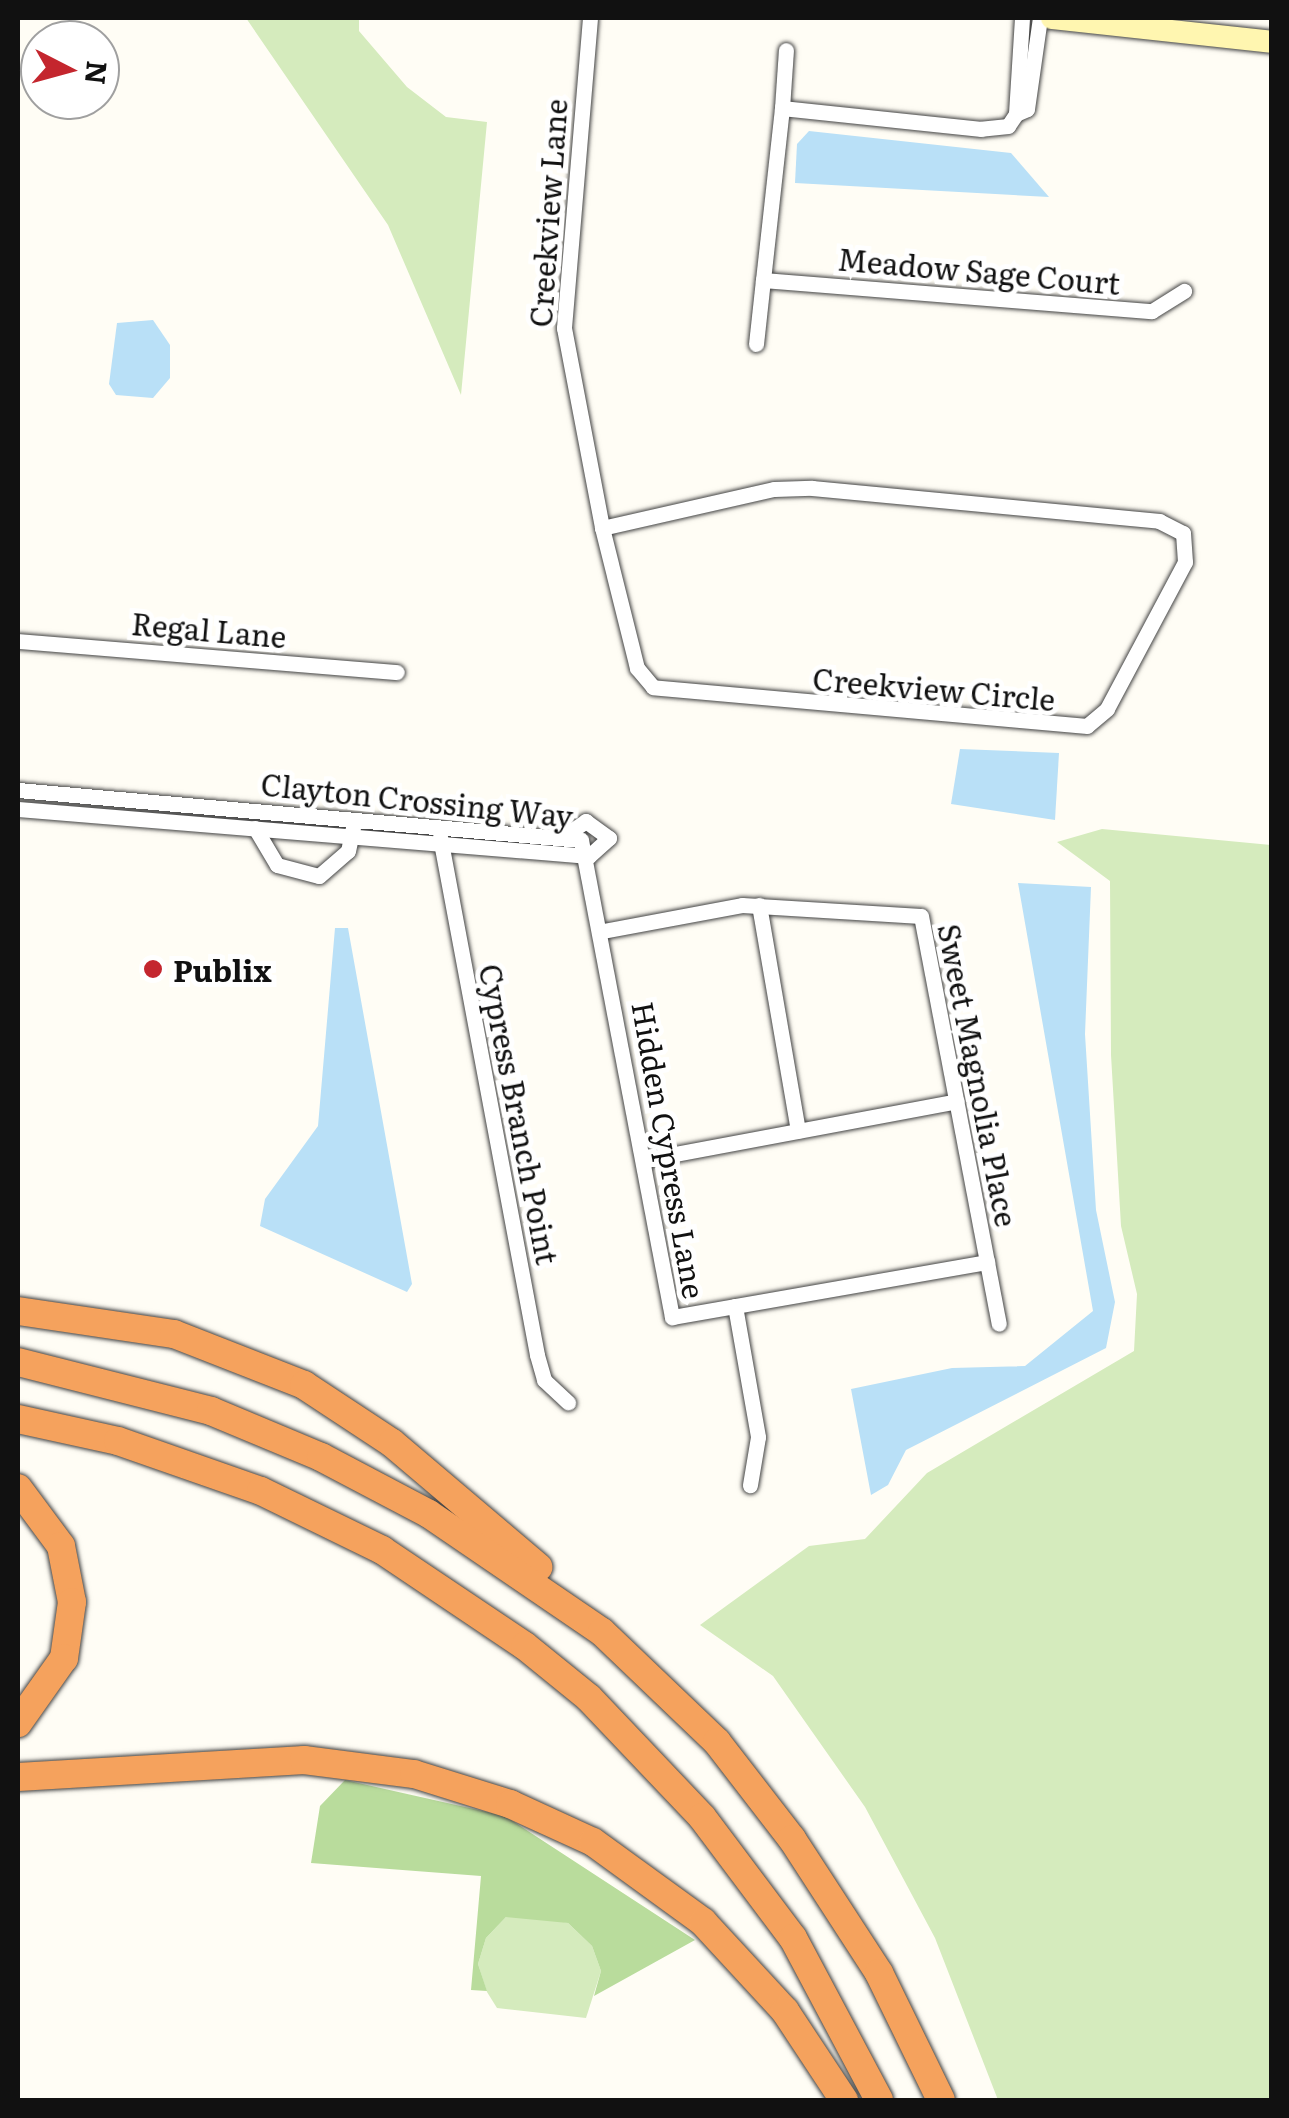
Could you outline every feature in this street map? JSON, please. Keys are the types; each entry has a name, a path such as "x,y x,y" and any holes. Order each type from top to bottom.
{"highway":[{"path":"18,1311 174,1334 304,1385 462,1502 670,1694 745,1779 839,1907 940,2100"},
{"path":"18,1362 211,1411 322,1457 430,1514 602,1632"},
{"path":"18,1419 201,1468 382,1550 589,1698 702,1817 765,1899 830,1999 879,2100"},
{"path":"18,1488 61,1546 72,1602 64,1658 18,1723"},
{"path":"18,1777 266,1759 414,1774 500,1800 594,1842 703,1922 770,1993 844,2100"}],"main road":[{"path":"1052,18 1272,42"}],"street":[{"name":"Creekview Lane","path":"590,18 564,328 602,528"},
{"path":"1022,18 1024,79"},
{"path":"782,108 981,129 1008,126 1016,114 1040,18"},
{"path":"756,344 786,50"},
{"name":"Meadow Sage Court","path":"763,280 1152,311 1184,291"},
{"name":"Creekview Circle","path":"774,488 812,488 1159,521 1188,544 1107,709 1075,728 654,688 637,668 602,528 774,488"},
{"name":"Regal Lane","path":"18,641 396,672"},
{"name":"Clayton Crossing Way","path":"18,790 564,836 581,840 589,856"},
{"name":"Clayton Crossing Way","path":"18,809 589,856"},
{"path":"254,828 266,854 296,875 319,876 338,866 352,836 354,818"},
{"name":"Hidden Cypress Lane","path":"564,836 586,821 605,828 606,848 589,856 672,1317 987,1262"},
{"name":"Cypress Branch Point","path":"438,825 537,1355 544,1380 568,1402"},
{"path":"759,905 798,1131"},
{"name":"Sweet Magnolia Place","path":"602,931 759,905 921,916 999,1324"},
{"path":"643,1160 957,1101"},
{"path":"735,1306 758,1437 750,1485"}],"green space":[{"path":"246,18 359,18 359,31 407,87 446,117 487,122 461,395 388,225"},
{"path":"1102,829 1271,845 1271,2100 998,2100 935,1938 865,1807 773,1676 700,1625 809,1546 865,1539 927,1473 1134,1351 1137,1294 1121,1226 1111,1055 1110,881 1057,842"},
{"path":"345,1780 505,1816 695,1940 594,1996 601,1971 592,1946 568,1923 506,1917 486,1938 478,1964 487,1991 471,1990 481,1876 311,1863 320,1806"},
{"path":"530,1914 568,1923 592,1946 601,1971 586,2018 497,2008 487,1992 478,1964 486,1938 506,1917"}],"water":[{"path":"809,131 1011,153 1049,197 795,183 797,144"},
{"path":"153,320 170,345 170,378 153,398 116,395 109,384 117,323"},
{"path":"960,749 1059,753 1055,820 951,804"},
{"path":"1018,883 1091,887 1085,1034 1096,1210 1115,1302 1106,1348 906,1450 888,1485 871,1495 851,1389 952,1368 1025,1366 1093,1311"},
{"path":"335,928 348,928 412,1284 407,1292 260,1226 265,1199 318,1126"}],"place":[{"name":"Publix","path":"153,969"}]}
